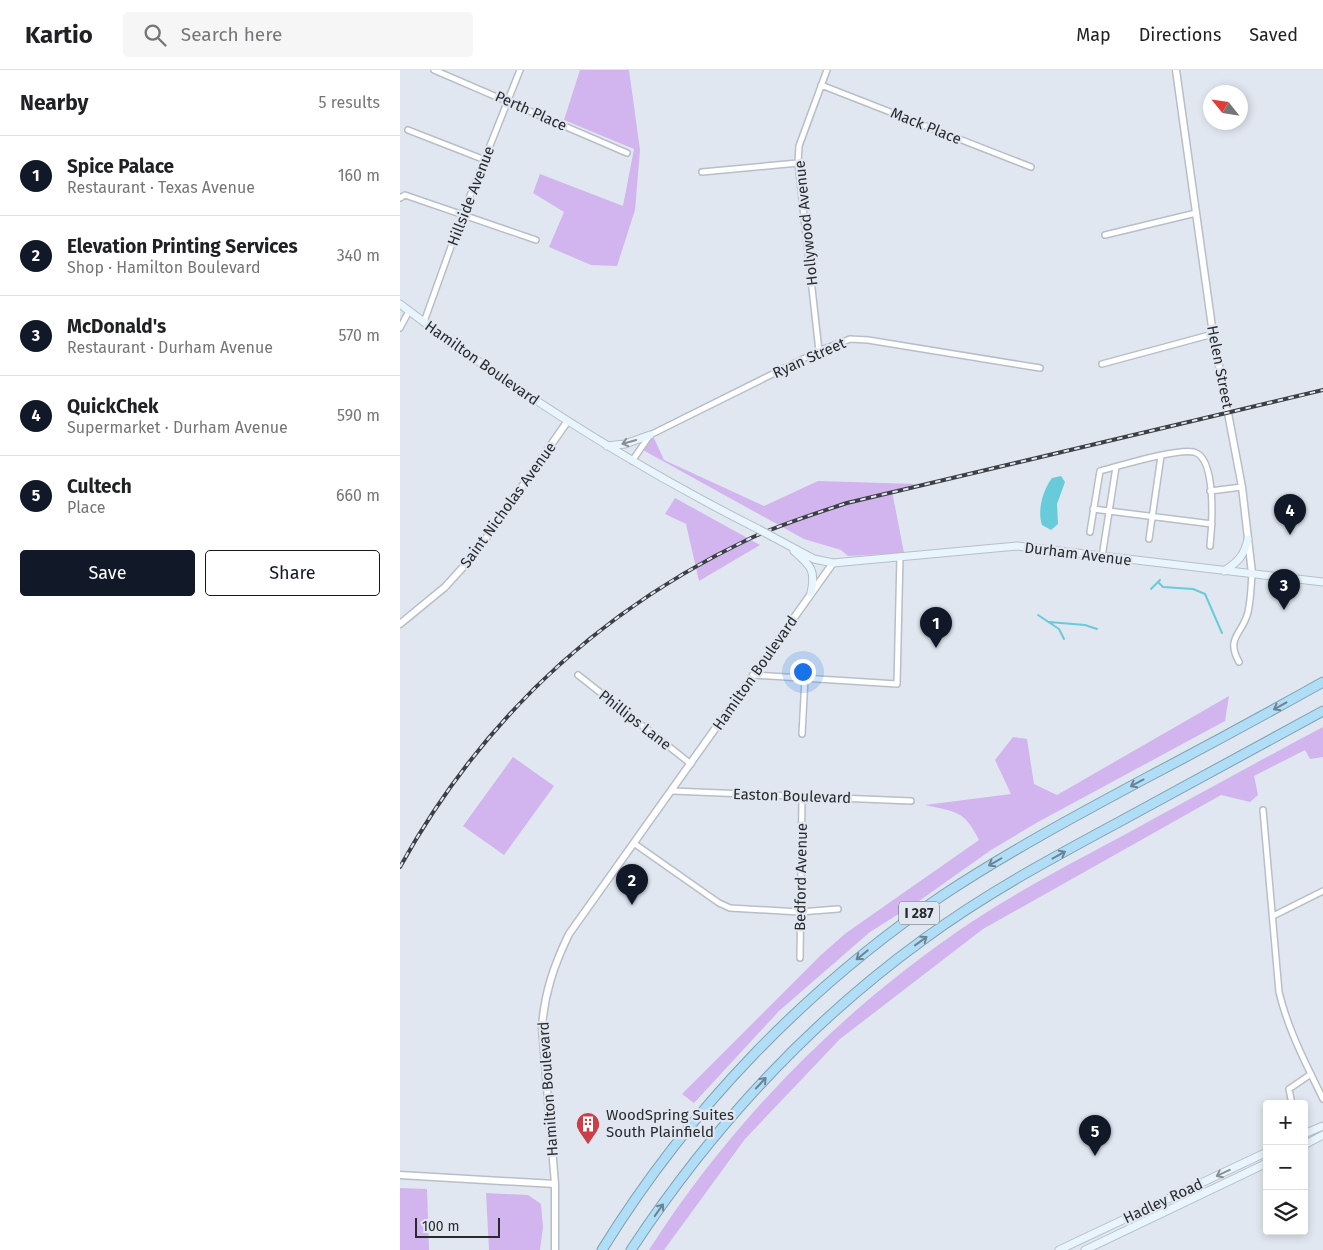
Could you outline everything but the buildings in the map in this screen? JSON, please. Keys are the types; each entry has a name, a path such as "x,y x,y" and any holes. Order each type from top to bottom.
{"highway":[{"name":"I 287","path":"602,1250 652,1175 726,1084 798,1011 884,938 989,866 1323,682"},
{"name":"I 287","path":"631,1250 675,1187 744,1102 829,1016 892,963 949,921 1007,884 1323,711"}],"main road":[{"name":"Hamilton Boulevard","path":"400,304 460,350 567,422 632,461 814,559 833,563"},
{"path":"607,446 625,444 650,435"},
{"path":"1223,571 1240,560 1245,552 1248,539"},
{"path":"786,544 808,563 813,571 814,579 811,593"},
{"name":"Durham Avenue","path":"833,563 1017,546 1323,582"},
{"path":"1308,1131 1323,1126"},
{"path":"1308,1143 1323,1135"},
{"name":"Hadley Road","path":"1059,1250 1263,1154"},
{"name":"Hadley Road","path":"1085,1250 1263,1165"}],"street":[{"name":"Perth Place","path":"434,70 508,100 627,153"},
{"name":"Hillside Avenue","path":"424,322 462,216 520,70"},
{"name":"Hollywood Avenue","path":"819,351 798,163 799,146 827,70"},
{"name":"Helen Street","path":"1176,70 1214,334 1242,487 1252,573"},
{"name":"Mack Place","path":"821,85 1031,167"},
{"path":"408,130 484,160"},
{"path":"702,172 798,163"},
{"path":"400,198 405,195 536,240"},
{"path":"1105,235 1196,213"},
{"path":"400,328 409,311"},
{"path":"1102,364 1214,334"},
{"name":"Ryan Street","path":"632,461 650,435 819,351 850,339 868,340 1040,368"},
{"name":"Saint Nicholas Avenue","path":"400,624 445,587 475,554 567,422"},
{"path":"1090,532 1100,471 1161,456 1181,452 1195,452 1207,464 1212,524 1210,546"},
{"path":"1149,539 1161,456"},
{"path":"1102,557 1116,467"},
{"path":"1210,491 1242,487"},
{"path":"1093,509 1212,524"},
{"path":"754,674 897,684 900,556"},
{"name":"Hamilton Boulevard","path":"555,1250 555,1184 544,1063 544,1005 556,962 570,934 833,563"},
{"path":"1239,662 1234,653 1234,640 1236,634 1246,621 1252,573"},
{"name":"Phillips Lane","path":"578,675 691,764"},
{"path":"802,734 805,678"},
{"name":"Easton Boulevard","path":"672,791 911,801"},
{"name":"Bedford Avenue","path":"800,958 802,797"},
{"path":"1263,810 1278,992 1284,1017 1323,1100"},
{"path":"635,844 719,903 730,908 800,912 838,909"},
{"path":"1273,916 1323,891"},
{"path":"1291,1100 1289,1089 1311,1074"},
{"path":"400,1175 555,1184"}],"shaded area":[{"path":"580,70 629,70 640,150 635,210 617,266 591,265 549,247 564,212 533,193 540,174 623,206 634,149 564,120"},
{"path":"653,436 664,460 764,506 818,481 916,484 892,491 904,553 848,556 841,550 804,539 641,449"},
{"path":"675,498 760,545 699,581 686,524 665,514"},
{"path":"1229,696 1225,721 1038,822 991,850 919,901 870,932 779,1011 694,1103 682,1094 821,955 846,933 979,840 969,823 958,814 925,805 1011,794 995,760 1013,737 1027,739 1034,784 1057,795"},
{"path":"1323,727 1323,757 1310,759 1305,750 1254,776 1258,795 1250,802 1221,795 983,929 840,1039 745,1139 664,1250 649,1250 682,1202 754,1111 836,1028 926,954 991,909 1029,887"},
{"path":"513,757 554,786 504,855 463,826"},
{"path":"400,1188 427,1189 429,1250 400,1250"},
{"path":"486,1193 528,1195 541,1204 543,1227 540,1250 489,1250"}],"water":[{"path":"1061,476 1065,482 1057,504 1058,524 1051,530 1042,525 1040,513 1042,500 1052,478"}],"waterway":[{"path":"1151,589 1160,580"},
{"path":"1159,583 1163,587 1193,589 1205,594 1222,633"},
{"path":"1038,615 1059,629 1064,639"},
{"path":"1049,622 1085,625 1097,629"}],"railway":[{"path":"400,867 432,814 468,764 507,718 549,675 595,635 643,599 696,567 751,538 847,503 1323,390"}],"place":[{"name":"QuickChek","path":"1290,535"},
{"name":"McDonald's","path":"1284,610"},
{"name":"Spice Palace","path":"936,648"},
{"name":"Elevation Printing Services","path":"632,905"},
{"name":"WoodSpring Suites South Plainfield","path":"588,1145"},
{"name":"Cultech","path":"1095,1156"}]}
